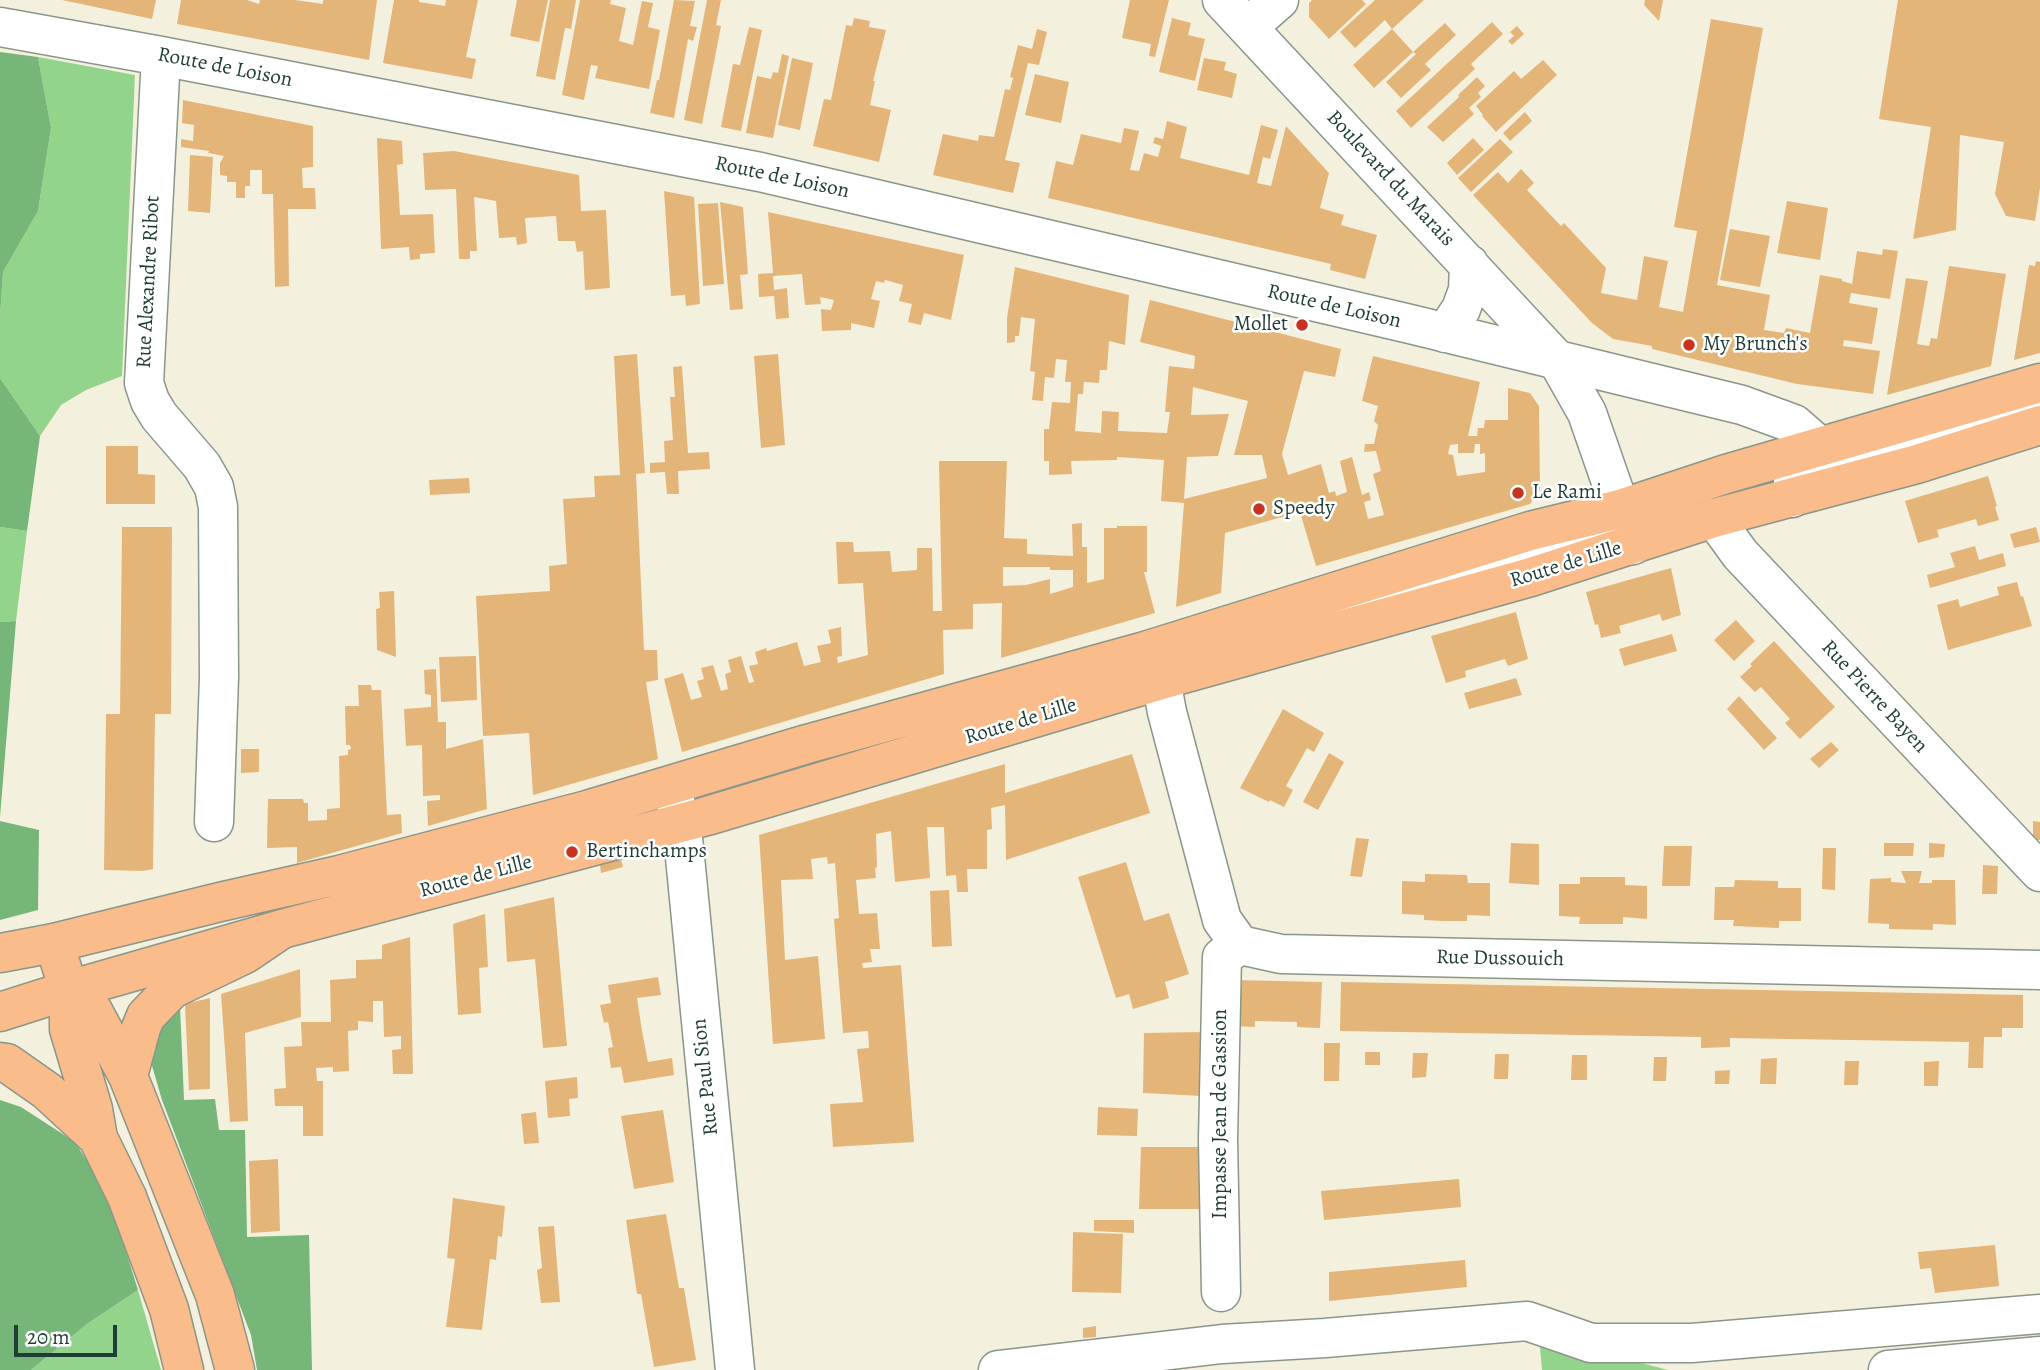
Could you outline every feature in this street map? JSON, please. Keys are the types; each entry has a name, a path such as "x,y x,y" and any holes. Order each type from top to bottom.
{"main road":[{"name":"Route de Lille","path":"0,1012 282,929 742,806 1161,680 1544,574 1714,518 1809,472 2040,383"},
{"name":"Route de Lille","path":"0,953 54,943 482,839 587,810 820,741 1145,651 1530,531 1619,509 1726,474 1809,472 1917,464 2040,425"},
{"path":"128,1076 146,1016 172,989 245,954 282,929"},
{"path":"54,943 69,990 68,1029 93,1109 98,1138 127,1197 169,1309 184,1370"},
{"path":"69,990 93,1011 128,1076 215,1295 235,1370"},
{"path":"0,1062 8,1063 47,1091 98,1138"}],"street":[{"name":"Boulevard du Marais","path":"1222,0 1557,360"},
{"path":"1248,27 1279,0"},
{"name":"Route de Loison","path":"0,26 760,172 1742,405 1794,424 1809,472"},
{"name":"Rue Alexandre Ribot","path":"161,56 144,383 159,416 202,467 214,487 218,508 219,677 214,822"},
{"path":"1445,333 1461,309 1468,290 1469,264"},
{"path":"742,806 791,771 1515,560 1633,545 1587,413 1557,360"},
{"path":"1809,472 2040,404"},
{"name":"Rue Pierre Bayen","path":"1714,518 1740,554 2040,872"},
{"path":"1161,680 1222,920 1240,945"},
{"name":"Rue Paul Sion","path":"671,785 681,822 735,1370"},
{"name":"Rue Dussouich","path":"1240,945 1281,954 2040,970"},
{"name":"Impasse Jean de Gassion","path":"1221,1292 1218,1139 1222,957 1240,945"},
{"path":"998,1370 1222,1344 1527,1321 1591,1343 1692,1343 2040,1314"},
{"path":"1888,1370 2040,1356"}],"green space":[{"path":"0,52 38,57 51,128 38,211 3,272 0,317"},
{"path":"38,57 135,75 122,376 86,390 61,405 40,436 0,378 3,272 38,211 51,128"},
{"path":"0,378 40,436 27,531 0,527"},
{"path":"0,527 27,531 16,621 0,622"},
{"path":"16,621 0,817 0,622"},
{"path":"0,821 39,830 38,910 0,920"},
{"path":"180,1006 184,1100 215,1099 219,1130 245,1130 247,1237 309,1235 312,1370 257,1370 251,1335 162,1100 148,1052 151,1032"},
{"path":"0,1100 21,1107 75,1142 108,1194 138,1290 87,1324 31,1370 0,1370"},
{"path":"138,1290 161,1370 31,1370 87,1324"},
{"path":"1539,1336 1668,1370 1542,1370"}],"building":[{"path":"62,0 156,0 152,19"},
{"path":"181,0 247,0 259,4 260,0 295,0 323,4 323,0 377,0 369,60 177,24"},
{"path":"394,0 419,0 445,6 446,0 478,0 466,57 476,59 472,79 383,63"},
{"path":"517,0 548,0 539,42 510,36"},
{"path":"550,0 576,0 571,29 565,28 555,80 536,76"},
{"path":"580,0 611,0 610,4 626,8 619,41 633,45 642,1 653,3 648,27 660,30 649,89 595,78 598,66 591,65 584,100 562,95"},
{"path":"674,0 695,1 690,26 697,27 693,41 688,39 674,118 650,113"},
{"path":"707,0 721,0 716,25 721,26 702,124 684,120"},
{"path":"1130,0 1169,0 1155,57 1149,56 1151,44 1122,38"},
{"path":"1312,0 1362,0 1366,4 1329,39 1309,17 1309,3"},
{"path":"1375,0 1424,0 1392,29 1385,20 1355,48 1340,32"},
{"path":"1645,0 1663,0 1659,21 1644,5"},
{"path":"1898,0 2040,0 2040,188 2035,221 2006,216 1995,194 2004,142 1960,135 1956,230 1913,239 1931,127 1879,119"},
{"path":"854,18 870,21 869,27 886,30 870,105 891,110 879,162 813,146 824,99 831,100 846,25 852,26"},
{"path":"1172,18 1191,23 1188,35 1205,39 1195,81 1159,72"},
{"path":"1711,19 1763,28 1717,285 1770,295 1764,330 1784,333 1786,328 1810,333 1820,275 1842,279 1852,284 1857,251 1882,255 1883,249 1898,251 1890,299 1851,293 1849,303 1878,308 1872,344 1844,340 1843,346 1880,351 1873,394 1797,384 1652,349 1652,346 1613,339 1592,323 1473,195 1498,172 1508,183 1521,169 1534,183 1527,190 1561,226 1564,223 1606,268 1601,293 1637,300 1644,256 1668,261 1659,307 1683,312 1697,231 1674,227"},
{"path":"1492,22 1503,34 1471,64 1475,69 1411,128 1396,111"},
{"path":"1445,23 1456,35 1425,64 1431,70 1401,98 1386,82 1416,54 1413,52"},
{"path":"1517,26 1524,34 1512,45 1508,41 1514,36 1510,32"},
{"path":"749,27 762,30 741,131 721,127 733,64 740,65"},
{"path":"1037,29 1047,32 1039,65 1028,63 1005,160 1020,163 1013,193 933,175 943,134 978,141 979,135 994,137 1005,89 1010,90 1013,78 1010,77 1018,45 1032,49"},
{"path":"1392,29 1413,52 1374,88 1353,65"},
{"path":"782,54 789,56 773,138 746,133 757,76 771,79 773,72 778,73"},
{"path":"792,58 813,63 800,130 778,125"},
{"path":"1204,58 1226,62 1224,70 1237,74 1232,98 1197,90"},
{"path":"1543,60 1557,75 1496,132 1476,106 1514,71 1521,79"},
{"path":"1035,74 1069,82 1061,123 1025,115"},
{"path":"1477,77 1485,86 1478,93 1481,97 1469,108 1474,114 1443,142 1427,127"},
{"path":"183,100 313,126 313,167 302,168 303,188 315,188 316,209 288,209 289,286 275,287 273,194 262,194 262,170 250,170 250,186 245,186 245,198 236,198 236,182 227,182 227,176 220,175 220,163 224,156 181,147 181,139 193,141 194,125 182,123"},
{"path":"1525,112 1532,121 1510,141 1503,133"},
{"path":"1167,121 1187,127 1180,158 1249,175 1261,125 1278,130 1270,159 1263,157 1257,183 1271,186 1286,126 1329,173 1320,208 1344,215 1341,225 1377,235 1365,279 1330,270 1331,264 1048,198 1056,161 1073,165 1081,134 1121,143 1124,128 1139,131 1130,170 1139,171 1144,153 1158,157 1161,146 1153,143 1155,137 1163,139"},
{"path":"377,138 402,141 403,164 397,165 400,215 433,214 435,253 420,254 420,259 410,260 409,247 381,249"},
{"path":"1473,138 1484,150 1457,175 1447,163"},
{"path":"1500,139 1513,152 1471,192 1458,178"},
{"path":"454,151 579,175 581,211 606,210 610,288 585,290 583,251 577,252 575,241 558,241 556,216 525,218 527,243 517,245 516,237 499,238 496,201 474,197 477,251 470,251 470,259 459,259 456,189 425,190 423,153"},
{"path":"190,155 213,157 210,213 188,211"},
{"path":"664,191 694,197 700,304 686,306 685,295 671,296"},
{"path":"1787,201 1828,208 1820,260 1777,253"},
{"path":"720,202 743,207 748,274 740,275 743,309 730,310"},
{"path":"718,203 724,284 703,286 698,204"},
{"path":"768,212 964,255 951,320 924,313 921,325 908,322 912,304 899,301 903,285 885,280 884,283 876,281 871,299 880,301 874,328 851,323 851,330 822,331 821,309 831,310 834,300 820,297 821,304 805,305 802,274 773,276 774,290 787,288 789,318 776,319 774,296 759,297 758,274 773,273"},
{"path":"1730,229 1770,236 1760,287 1720,280"},
{"path":"2036,261 2040,262 2040,353 2014,360 2029,265 2035,266"},
{"path":"1949,266 2006,274 1991,366 1887,395 1906,278 1928,281 1917,344 1929,346 1931,338 1937,339"},
{"path":"1015,267 1129,295 1125,345 1109,341 1107,370 1100,370 1099,383 1084,382 1083,394 1078,394 1075,431 1101,433 1102,411 1119,412 1118,431 1167,433 1170,412 1165,412 1169,366 1194,369 1195,356 1140,342 1150,300 1341,349 1335,377 1304,371 1282,454 1288,475 1321,464 1329,493 1335,491 1336,496 1347,492 1340,461 1352,457 1362,495 1369,492 1371,500 1364,502 1368,519 1384,515 1373,474 1381,471 1376,451 1364,452 1365,444 1374,444 1378,425 1374,421 1378,406 1362,401 1373,356 1480,382 1468,436 1477,436 1478,428 1484,428 1485,420 1508,420 1508,388 1530,393 1539,406 1540,490 1530,504 1316,566 1300,512 1225,533 1221,593 1176,607 1184,503 1161,501 1164,460 1117,457 1117,460 1071,461 1072,474 1049,475 1049,461 1044,461 1044,429 1049,429 1052,402 1070,403 1071,382 1065,382 1067,360 1056,359 1054,378 1045,377 1043,401 1032,400 1035,372 1030,371 1035,319 1021,317 1019,336 1015,336 1015,342 1007,343 1007,318","holes":["1193,387 1248,401 1234,455 1262,455 1267,478 1184,499 1187,457 1218,456 1229,414 1191,415","1458,444 1458,453 1474,453 1475,444 1480,444 1480,454 1485,453 1485,472 1457,476 1453,455 1448,454 1450,445"]},
{"path":"637,354 645,473 636,474 644,650 657,650 658,680 646,682 658,759 533,795 529,733 483,736 476,596 550,591 549,566 567,564 563,499 595,497 594,476 620,475 614,356"},
{"path":"778,354 785,445 761,448 754,356"},
{"path":"682,366 688,453 709,452 710,469 678,471 679,494 667,494 665,472 650,473 650,463 665,462 664,441 673,440 670,397 675,397 673,367"},
{"path":"106,446 138,446 138,474 155,475 155,504 106,504"},
{"path":"939,461 1007,461 1004,538 1027,539 1027,554 1073,556 1072,524 1082,523 1082,547 1087,547 1087,583 1104,579 1104,528 1147,526 1147,572 1144,572 1155,613 1001,658 1002,603 973,604 973,629 943,630 944,674 682,752 664,679 683,673 691,700 702,697 697,681 704,679 701,668 713,665 721,691 728,689 725,674 731,672 728,660 741,656 749,683 754,682 749,666 758,664 755,652 797,642 804,666 821,662 817,646 831,643 828,630 841,627 842,656 837,657 838,663 868,655 863,583 838,584 836,542 853,542 854,552 890,551 892,572 917,570 917,548 932,548 933,611 942,611","holes":["1003,567 1050,567 1050,570 1073,570 1073,587 1050,594 1050,579 1026,585 1003,586"]},
{"path":"1988,476 1999,520 1978,526 1976,519 1937,530 1939,537 1918,543 1905,501"},
{"path":"469,478 470,493 430,495 429,480"},
{"path":"122,527 172,527 171,714 155,714 153,869 143,871 104,870 106,714 120,714"},
{"path":"2036,527 2040,542 2014,548 2010,534"},
{"path":"1975,546 1979,560 2003,553 2006,566 1930,588 1927,575 1955,567 1950,553"},
{"path":"1671,568 1681,615 1662,621 1660,614 1619,626 1621,633 1601,638 1586,592"},
{"path":"2017,582 2032,626 1948,650 1937,605 1958,599 1960,607 1999,595 1997,587"},
{"path":"394,591 396,657 377,650 376,609 380,608 379,592"},
{"path":"1516,612 1528,659 1508,666 1505,659 1465,671 1466,677 1446,683 1431,636"},
{"path":"1736,620 1755,641 1734,661 1714,640"},
{"path":"1672,634 1677,651 1624,666 1619,649"},
{"path":"1774,641 1835,707 1800,739 1785,723 1790,719 1761,687 1755,692 1740,677"},
{"path":"476,656 477,700 441,702 439,657"},
{"path":"436,669 438,722 446,722 446,749 483,739 487,809 428,826 427,801 440,800 440,795 423,796 422,745 406,746 404,709 431,707 431,695 425,694 424,670"},
{"path":"1516,678 1522,695 1469,709 1464,693"},
{"path":"358,685 371,685 372,690 381,690 387,815 401,814 402,833 297,863 297,847 267,848 268,799 303,799 304,803 308,803 308,821 327,820 327,809 340,808 339,756 348,755 348,750 351,749 350,745 346,745 345,706 359,706"},
{"path":"1739,696 1777,738 1764,750 1727,709"},
{"path":"1283,709 1324,733 1314,752 1307,748 1286,786 1293,790 1284,807 1240,788"},
{"path":"1831,742 1839,750 1819,768 1810,759"},
{"path":"241,749 259,749 259,772 241,773"},
{"path":"1329,753 1344,762 1318,810 1303,802"},
{"path":"1132,754 1150,813 1006,860 1005,805 991,808 992,829 987,830 987,869 967,869 968,892 957,892 956,875 946,876 944,827 927,827 930,878 895,882 891,831 876,834 876,878 856,880 859,914 877,913 880,949 870,949 872,962 862,963 863,968 901,965 914,1142 833,1147 830,1104 863,1102 857,1049 869,1048 868,1031 843,1033 834,919 839,918 835,863 828,864 827,857 811,859 813,879 781,880 785,960 818,956 825,1039 773,1044 759,835 1005,764 1005,793"},
{"path":"2033,821 2040,822 2040,840 2033,840"},
{"path":"1356,838 1369,839 1362,877 1350,876"},
{"path":"1511,843 1539,844 1539,885 1509,883"},
{"path":"1884,843 1914,843 1913,856 1884,856"},
{"path":"1929,843 1945,844 1944,857 1929,858"},
{"path":"1664,846 1692,846 1690,886 1662,886"},
{"path":"1823,848 1836,848 1835,890 1822,889"},
{"path":"621,860 623,867 601,873 600,865"},
{"path":"1126,862 1144,921 1169,913 1189,974 1165,982 1169,998 1133,1009 1129,994 1116,998 1078,877"},
{"path":"1983,865 1998,866 1997,894 1982,894"},
{"path":"1901,871 1922,871 1919,883 1955,880 1956,925 1933,924 1933,930 1889,929 1889,924 1868,923 1870,879 1891,878 1891,882 1906,883"},
{"path":"1425,874 1467,875 1468,883 1490,883 1490,916 1467,915 1467,921 1443,921 1424,920 1424,915 1402,914 1402,881 1425,882"},
{"path":"1580,877 1625,877 1625,885 1647,886 1647,919 1623,917 1623,924 1579,924 1580,917 1559,916 1559,884 1580,884"},
{"path":"1735,880 1778,881 1778,888 1801,888 1801,921 1779,921 1779,928 1733,926 1734,920 1714,920 1715,887 1734,887"},
{"path":"949,890 952,946 932,947 930,891"},
{"path":"554,897 567,1046 543,1048 535,959 507,962 504,909"},
{"path":"485,914 488,967 479,968 481,1013 458,1015 453,924"},
{"path":"410,937 413,1074 393,1074 392,1050 401,1049 401,1036 384,1037 383,1001 373,1001 373,1022 358,1021 358,1030 348,1031 349,1071 333,1072 333,1067 316,1068 317,1081 323,1081 323,1136 303,1136 303,1106 275,1106 274,1089 286,1088 284,1047 302,1046 301,1022 331,1022 330,980 356,978 356,960 382,959 382,945"},
{"path":"300,969 301,1017 245,1033 248,1121 230,1122 221,994"},
{"path":"658,977 661,995 637,998 642,1031 648,1062 672,1058 674,1075 624,1083 621,1067 611,1068 608,1048 613,1047 608,1022 604,1023 600,1005 611,1003 608,985"},
{"path":"1233,980 1322,982 1320,1028 1297,1027 1297,1022 1255,1021 1255,1027 1232,1026"},
{"path":"1341,982 2023,995 2023,1028 2002,1028 2002,1037 1984,1037 1983,1068 1968,1068 1969,1042 1730,1038 1730,1047 1701,1048 1701,1037 1340,1031"},
{"path":"210,998 210,1089 189,1090 185,1004"},
{"path":"1203,1032 1202,1096 1143,1093 1144,1033"},
{"path":"1324,1043 1340,1043 1339,1081 1324,1081"},
{"path":"1365,1052 1380,1052 1380,1065 1365,1065"},
{"path":"1413,1053 1428,1053 1426,1077 1412,1078"},
{"path":"1495,1054 1509,1054 1508,1079 1494,1079"},
{"path":"1572,1055 1587,1055 1587,1080 1571,1080"},
{"path":"1654,1057 1667,1057 1666,1081 1653,1081"},
{"path":"1777,1058 1776,1084 1760,1084 1761,1059"},
{"path":"1845,1061 1859,1061 1858,1085 1844,1085"},
{"path":"1939,1061 1938,1086 1924,1086 1924,1062"},
{"path":"1730,1070 1729,1084 1715,1084 1715,1071"},
{"path":"577,1077 578,1098 569,1099 570,1116 548,1118 545,1081"},
{"path":"1098,1107 1138,1109 1137,1136 1097,1135"},
{"path":"663,1110 674,1182 634,1189 621,1116"},
{"path":"536,1112 539,1143 524,1144 521,1114"},
{"path":"1141,1147 1201,1147 1200,1209 1139,1209"},
{"path":"278,1159 280,1231 251,1233 249,1161"},
{"path":"1459,1179 1461,1207 1324,1220 1321,1191"},
{"path":"453,1198 505,1206 502,1237 498,1236 496,1260 490,1259 482,1330 446,1327 455,1259 447,1258"},
{"path":"666,1214 679,1288 684,1288 696,1360 654,1367 641,1294 637,1294 626,1220"},
{"path":"1094,1220 1134,1220 1134,1233 1094,1231"},
{"path":"554,1226 560,1302 541,1303 537,1270 542,1268 538,1227"},
{"path":"1073,1232 1123,1234 1121,1293 1072,1292"},
{"path":"1995,1245 1999,1286 1935,1293 1931,1268 1920,1269 1918,1252"},
{"path":"1465,1260 1467,1287 1329,1301 1329,1272"},
{"path":"1096,1326 1096,1337 1083,1338 1083,1328"}],"place":[{"name":"Mollet","path":"1302,325"},
{"name":"My Brunch's","path":"1689,345"},
{"name":"Le Rami","path":"1518,493"},
{"name":"Speedy","path":"1259,509"},
{"name":"Bertinchamps","path":"572,852"}]}
